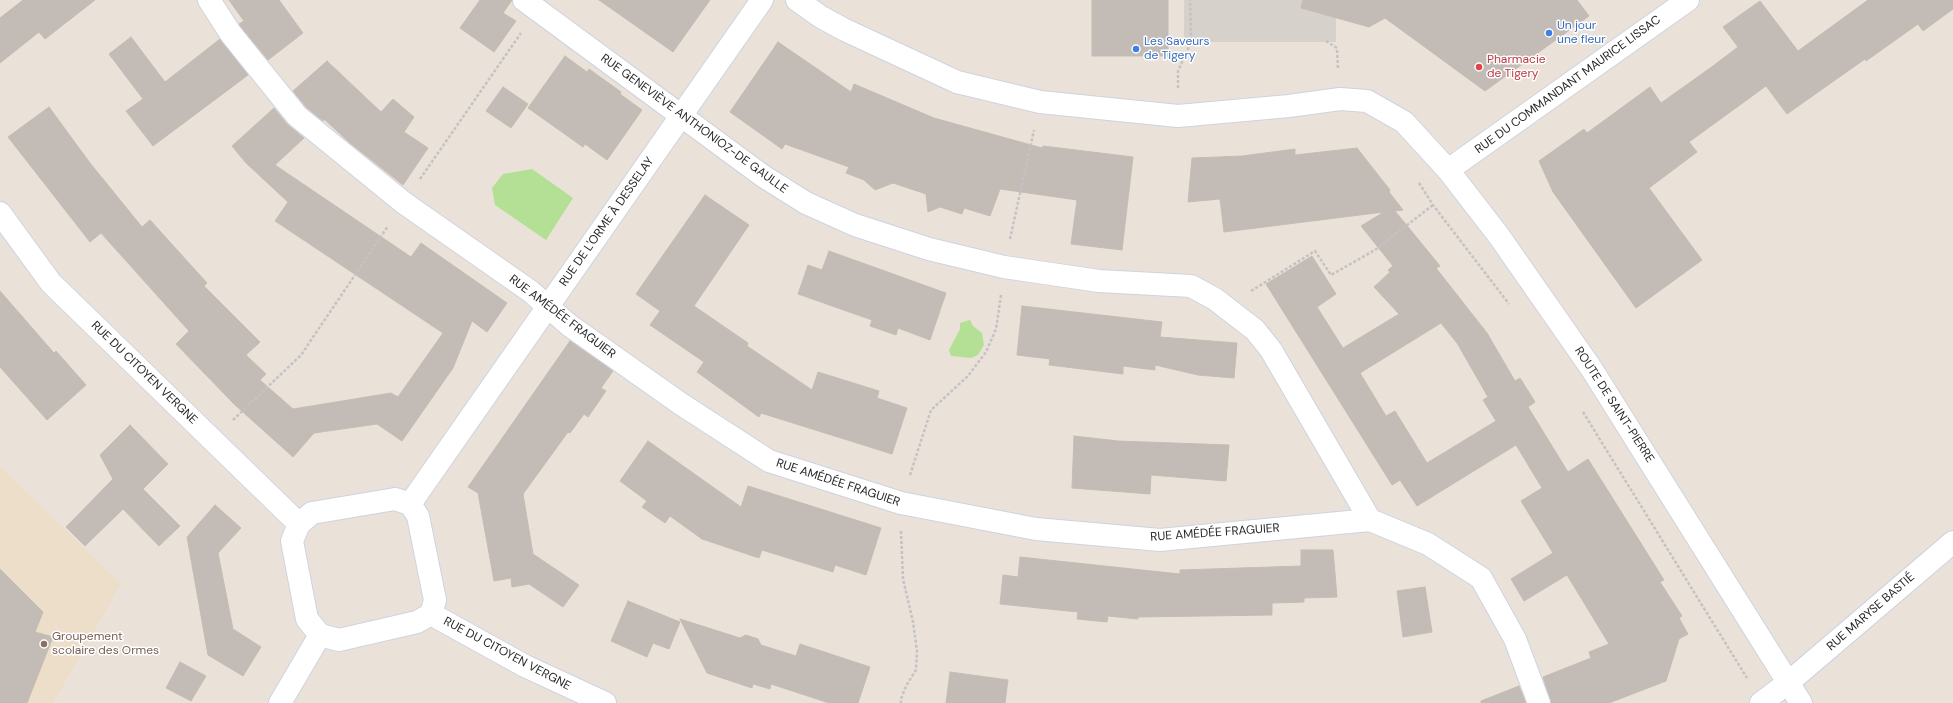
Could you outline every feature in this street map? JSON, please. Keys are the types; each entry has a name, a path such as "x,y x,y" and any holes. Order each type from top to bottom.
{"street":[{"name":"RUE AMÉDÉE FRAGUIER","path":"209,0 230,34 297,116 404,203 530,291 569,325 680,404 769,461 901,503 1036,529 1160,540 1370,520 1428,544 1481,578 1515,639 1539,703"},
{"name":"RUE DE L'ORME À DESSELAY","path":"410,504 762,0"},
{"name":"ROUTE DE SAINT-PIERRE","path":"797,0 821,17 845,30 957,82 1040,102 1178,116 1289,106 1340,99 1367,101 1404,122 1448,170 1499,236 1591,368 1801,703"},
{"name":"RUE DU COMMANDANT MAURICE LISSAC","path":"1448,170 1688,0"},
{"name":"RUE GENEVIÈVE ANTHONIOZ-DE GAULLE","path":"530,5 763,176 806,203 855,225 929,249 1004,267 1099,281 1191,286 1225,307 1255,330 1272,350 1370,520"},
{"name":"RUE DU CITOYEN VERGNE","path":"0,213 50,283 299,524"},
{"path":"395,499 410,504 418,516 435,600 431,614 417,622 339,640 320,635 308,619 292,541 299,524 312,513 395,499"},
{"name":"RUE MARYSE BASTIÉ","path":"1788,682 1953,542"},
{"name":"RUE DU CITOYEN VERGNE","path":"431,614 525,666 605,703"},
{"path":"280,703 320,635"},
{"path":"1761,703 1788,682"}],"path":[{"path":"1178,116 1178,71 1191,42 1190,0"},
{"path":"212,440 301,355 404,203 530,5"},
{"path":"1326,42 1337,48 1340,99"},
{"path":"901,703 906,686 916,670 917,651 913,622 903,579 901,503 931,410 968,376 986,352 996,329 1004,267 1040,102"},
{"path":"1416,179 1433,205 1514,310"},
{"path":"1225,307 1315,251 1332,275 1375,250 1433,205"},
{"path":"1581,410 1761,703"}],"shaded area":[{"path":"1184,0 1336,0 1336,42 1184,42"},
{"name":"Groupement scolaire des Ormes","path":"0,466 121,584 53,703 0,703"}],"green space":[{"path":"532,169 573,198 546,240 495,205 492,188 503,174"},
{"path":"970,320 973,326 982,333 984,345 978,355 971,358 951,356 949,350 960,329 960,323"}],"building":[{"path":"23,0 95,0 45,39 39,32 0,63 0,18"},
{"path":"229,0 279,0 303,33 268,60 239,24 244,21"},
{"path":"480,0 512,0 503,13 516,21 494,52 460,28"},
{"path":"599,0 710,0 673,52"},
{"path":"1092,0 1168,0 1168,56 1092,56"},
{"path":"1303,0 1577,0 1589,16 1485,91 1385,18 1369,27 1301,8"},
{"path":"1868,0 1953,0 1953,9 1923,31 1918,24 1787,114 1766,86 1689,142 1697,152 1649,188 1702,260 1636,308 1553,192 1539,161 1584,129 1587,133 1650,87 1661,103 1713,66 1738,47 1723,27 1760,1 1798,51"},
{"path":"131,37 165,82 220,39 248,75 153,146 126,111 143,99 109,54"},
{"path":"778,42 851,92 854,84 934,118 1042,148 1043,146 1133,157 1122,250 1071,244 1077,200 1000,189 990,216 964,208 962,214 940,207 928,212 926,194 893,183 875,190 864,180 846,173 849,167 785,144 782,149 730,112"},
{"path":"565,56 587,72 589,69 621,92 620,94 642,110 607,160 585,144 583,147 528,108"},
{"path":"327,61 381,112 393,99 414,117 404,132 428,148 403,185 350,143 324,119 323,121 306,107 293,91"},
{"path":"503,87 528,104 511,128 486,111"},
{"path":"49,107 90,163 142,227 150,220 207,283 204,286 260,342 246,355 266,374 260,380 293,409 391,393 398,397 443,333 275,221 288,202 246,163 232,146 274,108 287,124 304,138 275,165 411,257 421,243 507,303 487,332 472,321 453,368 402,441 377,424 314,433 293,457 234,404 176,344 189,331 101,233 90,242 8,137"},
{"path":"1357,148 1390,190 1389,192 1403,210 1395,211 1440,266 1436,268 1487,333 1515,381 1520,378 1535,402 1528,407 1568,472 1588,459 1664,580 1660,582 1682,616 1679,618 1688,634 1679,639 1666,681 1609,703 1551,703 1543,677 1591,658 1589,652 1609,644 1567,575 1524,601 1511,579 1553,553 1521,501 1542,488 1516,445 1417,506 1400,480 1392,485 1266,284 1312,256 1336,294 1317,307 1343,348 1399,314 1374,287 1390,272 1388,270 1393,266 1361,226 1384,212 1224,232 1220,199 1188,202 1192,158 1242,156 1295,149 1295,155","holes":["1441,323 1457,343 1488,397 1483,400 1496,421 1427,463 1395,411 1386,416 1360,373"]},
{"path":"705,195 749,225 694,306 748,343 747,346 812,390 818,372 879,391 877,398 907,408 892,454 761,413 759,417 697,372 704,362 650,325 660,311 636,294"},
{"path":"829,251 946,293 930,340 898,328 896,335 870,326 872,320 798,294 808,265 822,270"},
{"path":"0,291 54,353 56,351 86,385 47,420 0,367"},
{"path":"1022,306 1162,322 1160,337 1237,343 1234,378 1198,375 1155,365 1155,370 1123,366 1123,374 1049,365 1050,359 1017,355"},
{"path":"570,341 613,371 601,388 606,391 588,417 584,414 570,433 568,432 523,494 533,554 579,585 563,607 529,584 512,587 511,578 494,581 478,493 468,487"},
{"path":"130,425 168,464 143,489 180,526 159,546 123,509 85,546 66,527 113,479 100,455"},
{"path":"1074,436 1118,441 1229,445 1226,481 1151,475 1150,494 1072,488"},
{"path":"648,441 741,507 748,486 881,528 866,575 835,565 833,572 762,550 759,558 702,539 670,516 665,523 642,507 647,501 620,481"},
{"path":"215,505 241,528 218,553 233,629 261,647 243,676 208,655 187,537"},
{"path":"1301,550 1333,550 1337,597 1304,598 1304,602 1272,603 1272,615 1138,617 1138,619 1108,616 1107,622 1077,619 1078,612 1000,604 1003,575 1018,577 1020,557 1180,574 1180,570 1301,566"},
{"path":"0,569 43,612 35,632 53,637 27,703 0,703"},
{"path":"1425,587 1432,632 1403,637 1397,591"},
{"path":"628,601 680,622 669,649 653,643 647,657 611,641"},
{"path":"680,619 740,638 746,635 758,639 761,645 796,656 800,644 870,667 858,703 829,703 771,684 770,689 753,684 752,688 707,673"},
{"path":"180,662 206,676 191,701 166,688"},
{"path":"950,672 1008,680 1005,703 946,703"},
{"path":"1519,686 1526,703 1481,703 1481,701"}],"place":[{"name":"Un jour une fleur","path":"1549,33"},
{"name":"Les Saveurs de Tigery","path":"1136,49"},
{"name":"Pharmacie de Tigery","path":"1479,67"},
{"name":"Groupement scolaire des Ormes","path":"44,644"}]}
